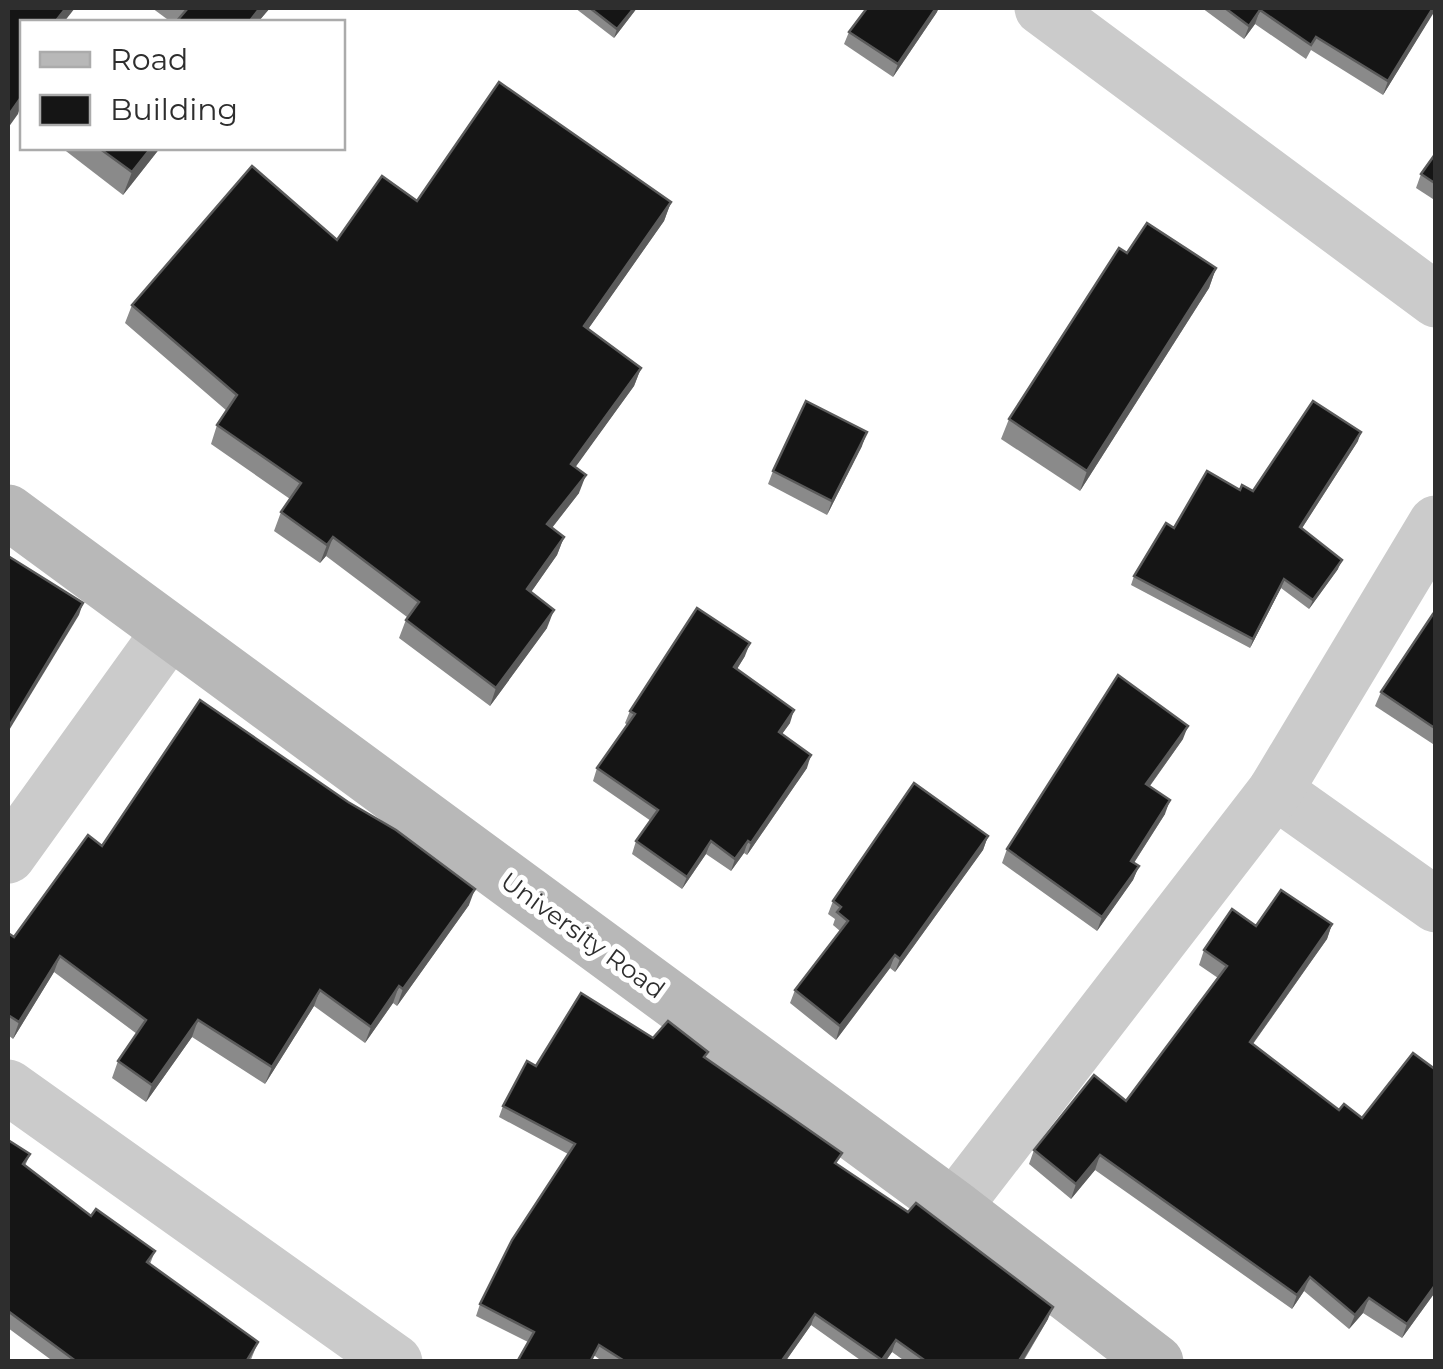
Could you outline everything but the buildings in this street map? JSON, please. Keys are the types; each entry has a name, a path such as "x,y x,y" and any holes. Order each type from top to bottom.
{"street":[{"path":"1042,8 1436,300"},
{"name":"University Road","path":"8,512 954,1207 1156,1362"},
{"path":"954,1207 1275,791 1436,523"},
{"path":"8,856 170,632"},
{"path":"1275,791 1436,905"},
{"path":"8,1087 395,1362"}]}
